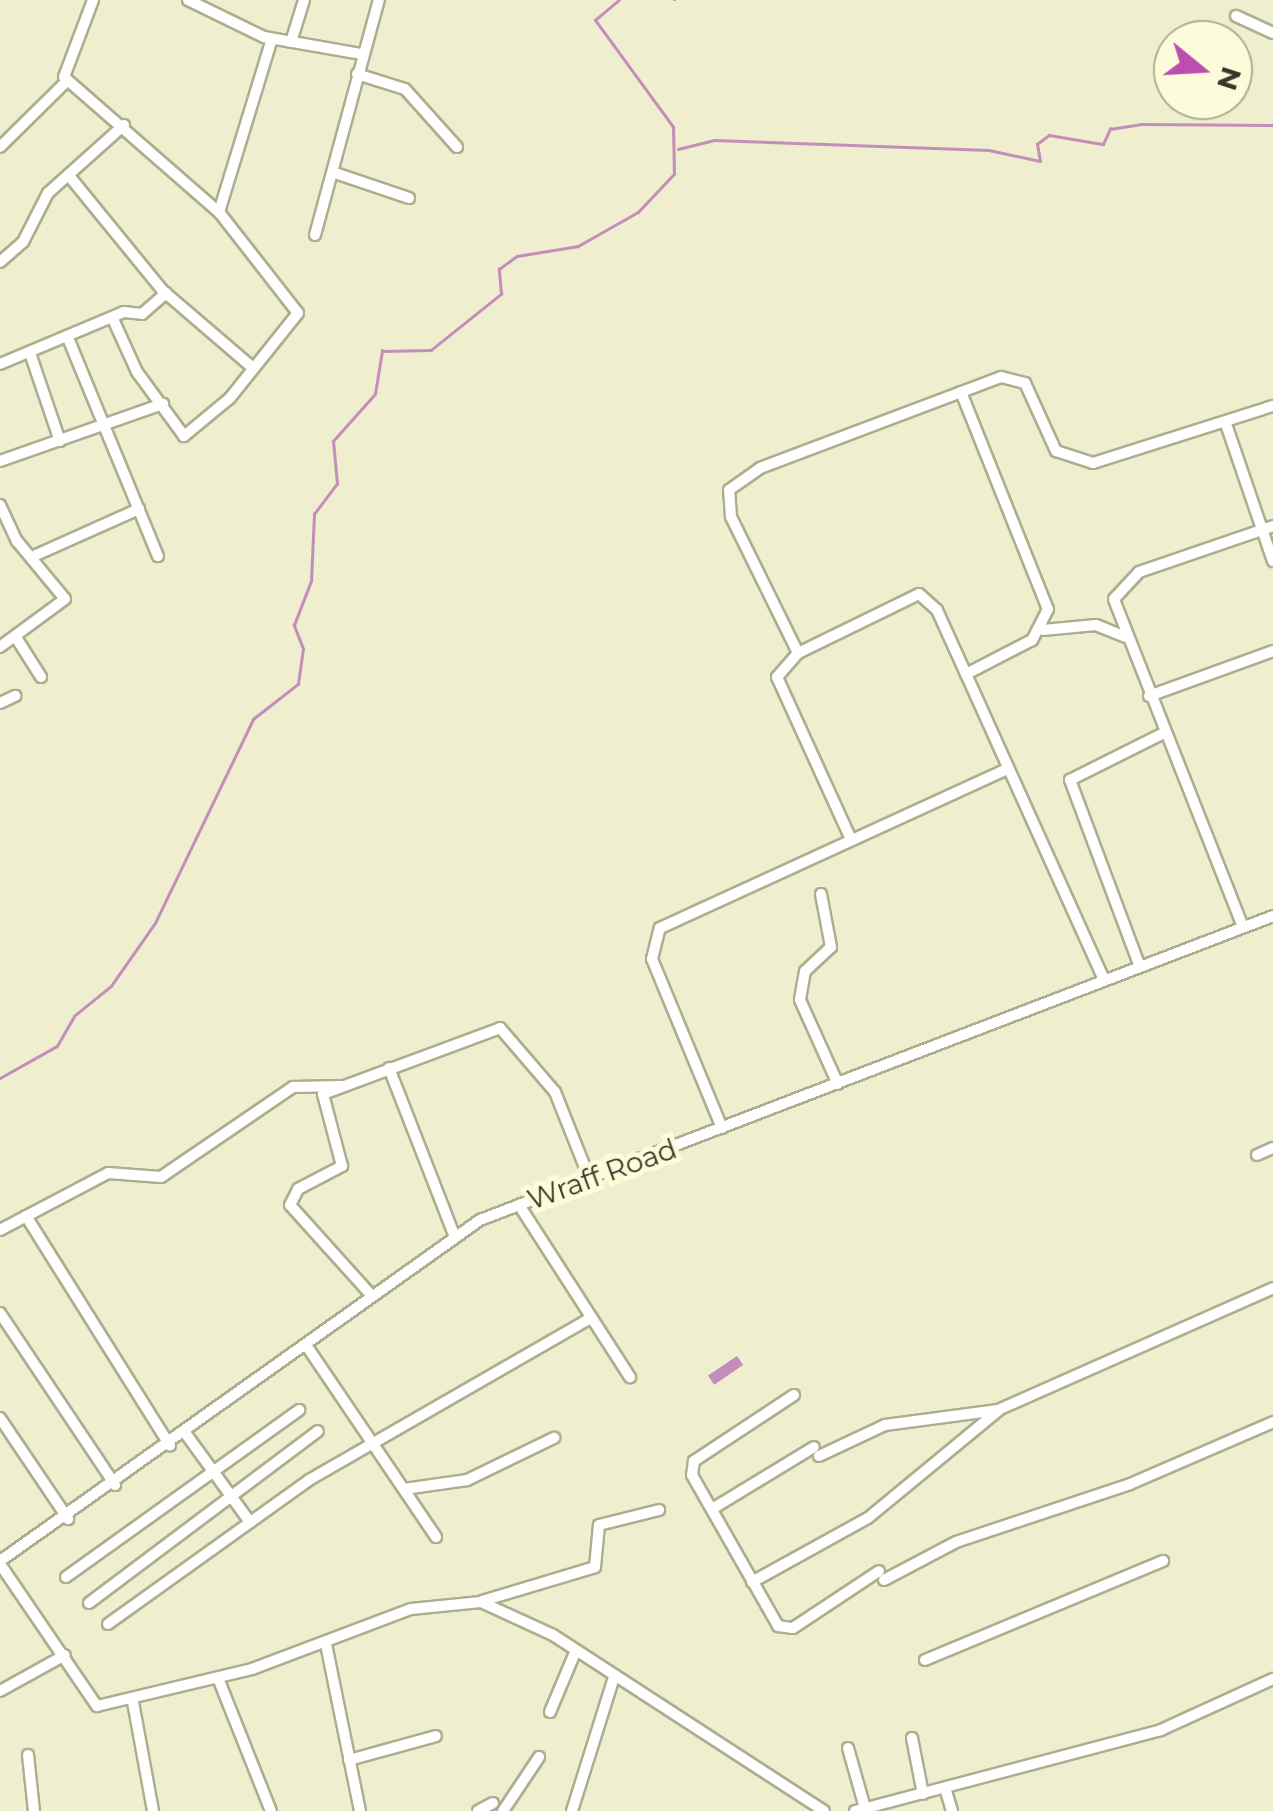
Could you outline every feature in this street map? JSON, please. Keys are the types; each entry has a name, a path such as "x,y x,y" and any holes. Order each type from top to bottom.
{"street":[{"path":"93,0 66,53 68,80 219,212 298,313 252,368 184,436 112,317"},
{"path":"291,42 304,0"},
{"path":"315,235 338,174 361,54 379,0"},
{"path":"191,1 272,39 361,54"},
{"path":"1236,16 1273,33"},
{"path":"219,212 272,39"},
{"path":"357,74 405,89 457,147"},
{"path":"0,147 68,80"},
{"path":"0,262 23,242 48,193 124,125"},
{"path":"338,174 409,198"},
{"path":"70,177 166,293 252,368"},
{"path":"0,364 112,317 142,314 166,293"},
{"path":"68,338 158,556"},
{"path":"30,353 60,441"},
{"path":"798,653 731,517 729,490 760,468 961,392 1021,379 1056,451 1093,464 1273,406"},
{"path":"961,392 1048,615 1060,628"},
{"path":"0,460 163,404"},
{"path":"1226,424 1268,528 1273,560"},
{"path":"0,505 3,520 36,555 64,601 17,640 0,647"},
{"path":"36,555 139,509"},
{"path":"1243,928 1125,638 1114,599 1122,582 1268,528"},
{"path":"849,834 777,677 798,653 919,594 937,610 1104,980"},
{"path":"1043,630 1048,615"},
{"path":"966,674 1043,630 1096,626 1125,638"},
{"path":"17,640 41,677"},
{"path":"1149,696 1273,650"},
{"path":"0,703 16,696"},
{"path":"1140,966 1070,780 1164,733"},
{"path":"722,1128 652,959 655,936 678,914 849,834 1007,768"},
{"path":"821,894 831,948 805,971 800,1000 838,1084"},
{"name":"Wraff Road","path":"0,1562 170,1446 455,1237 519,1204 1273,916"},
{"path":"372,1296 290,1205 298,1189 342,1166 320,1100 343,1086 500,1028 555,1092 590,1180"},
{"path":"389,1068 455,1237"},
{"path":"0,1230 108,1173 161,1177 293,1087 343,1086"},
{"path":"1257,1155 1273,1148"},
{"path":"519,1204 630,1377"},
{"path":"26,1216 170,1446"},
{"path":"752,1582 868,1518 1000,1409 1273,1288"},
{"path":"0,1312 115,1485"},
{"path":"108,1624 250,1522 373,1445 592,1318"},
{"path":"306,1346 436,1537"},
{"path":"794,1396 694,1461 712,1508 778,1626 793,1628 881,1576 956,1542 1130,1484 1273,1422"},
{"path":"712,1508 817,1451 884,1425 1000,1409"},
{"path":"66,1577 299,1410"},
{"path":"0,1418 68,1518"},
{"path":"89,1602 318,1431"},
{"path":"186,1434 250,1522"},
{"path":"404,1489 468,1480 554,1438"},
{"path":"0,1562 96,1706 132,1702 218,1678 326,1644 411,1609 481,1602 595,1567 600,1526 658,1510"},
{"path":"925,1660 1163,1561"},
{"path":"481,1602 576,1650 824,1811"},
{"path":"326,1644 360,1811"},
{"path":"550,1712 576,1650"},
{"path":"0,1690 64,1655"},
{"path":"218,1678 271,1811"},
{"path":"572,1811 614,1678"},
{"path":"848,1748 860,1810 1162,1730 1273,1679"},
{"path":"132,1702 152,1811"},
{"path":"349,1760 436,1736"},
{"path":"912,1738 923,1794"},
{"path":"28,1755 34,1811"},
{"path":"503,1811 539,1757"},
{"path":"945,1788 952,1811"},
{"path":"478,1811 493,1803"}],"shaded area":[{"path":"737,1356 743,1365 714,1385 708,1376"}],"waterway":[{"path":"0,1078 57,1046 74,1016 111,986 155,923 253,719 298,684 303,649 294,625 311,581 314,514 337,484 333,441 375,394 382,351 431,350 501,294 499,269 517,256 578,246 638,212 674,174 673,127 595,20 619,0"},
{"path":"678,149 714,140 989,150 1040,161 1037,144 1049,135 1103,144 1110,129 1140,124 1273,125"}]}
